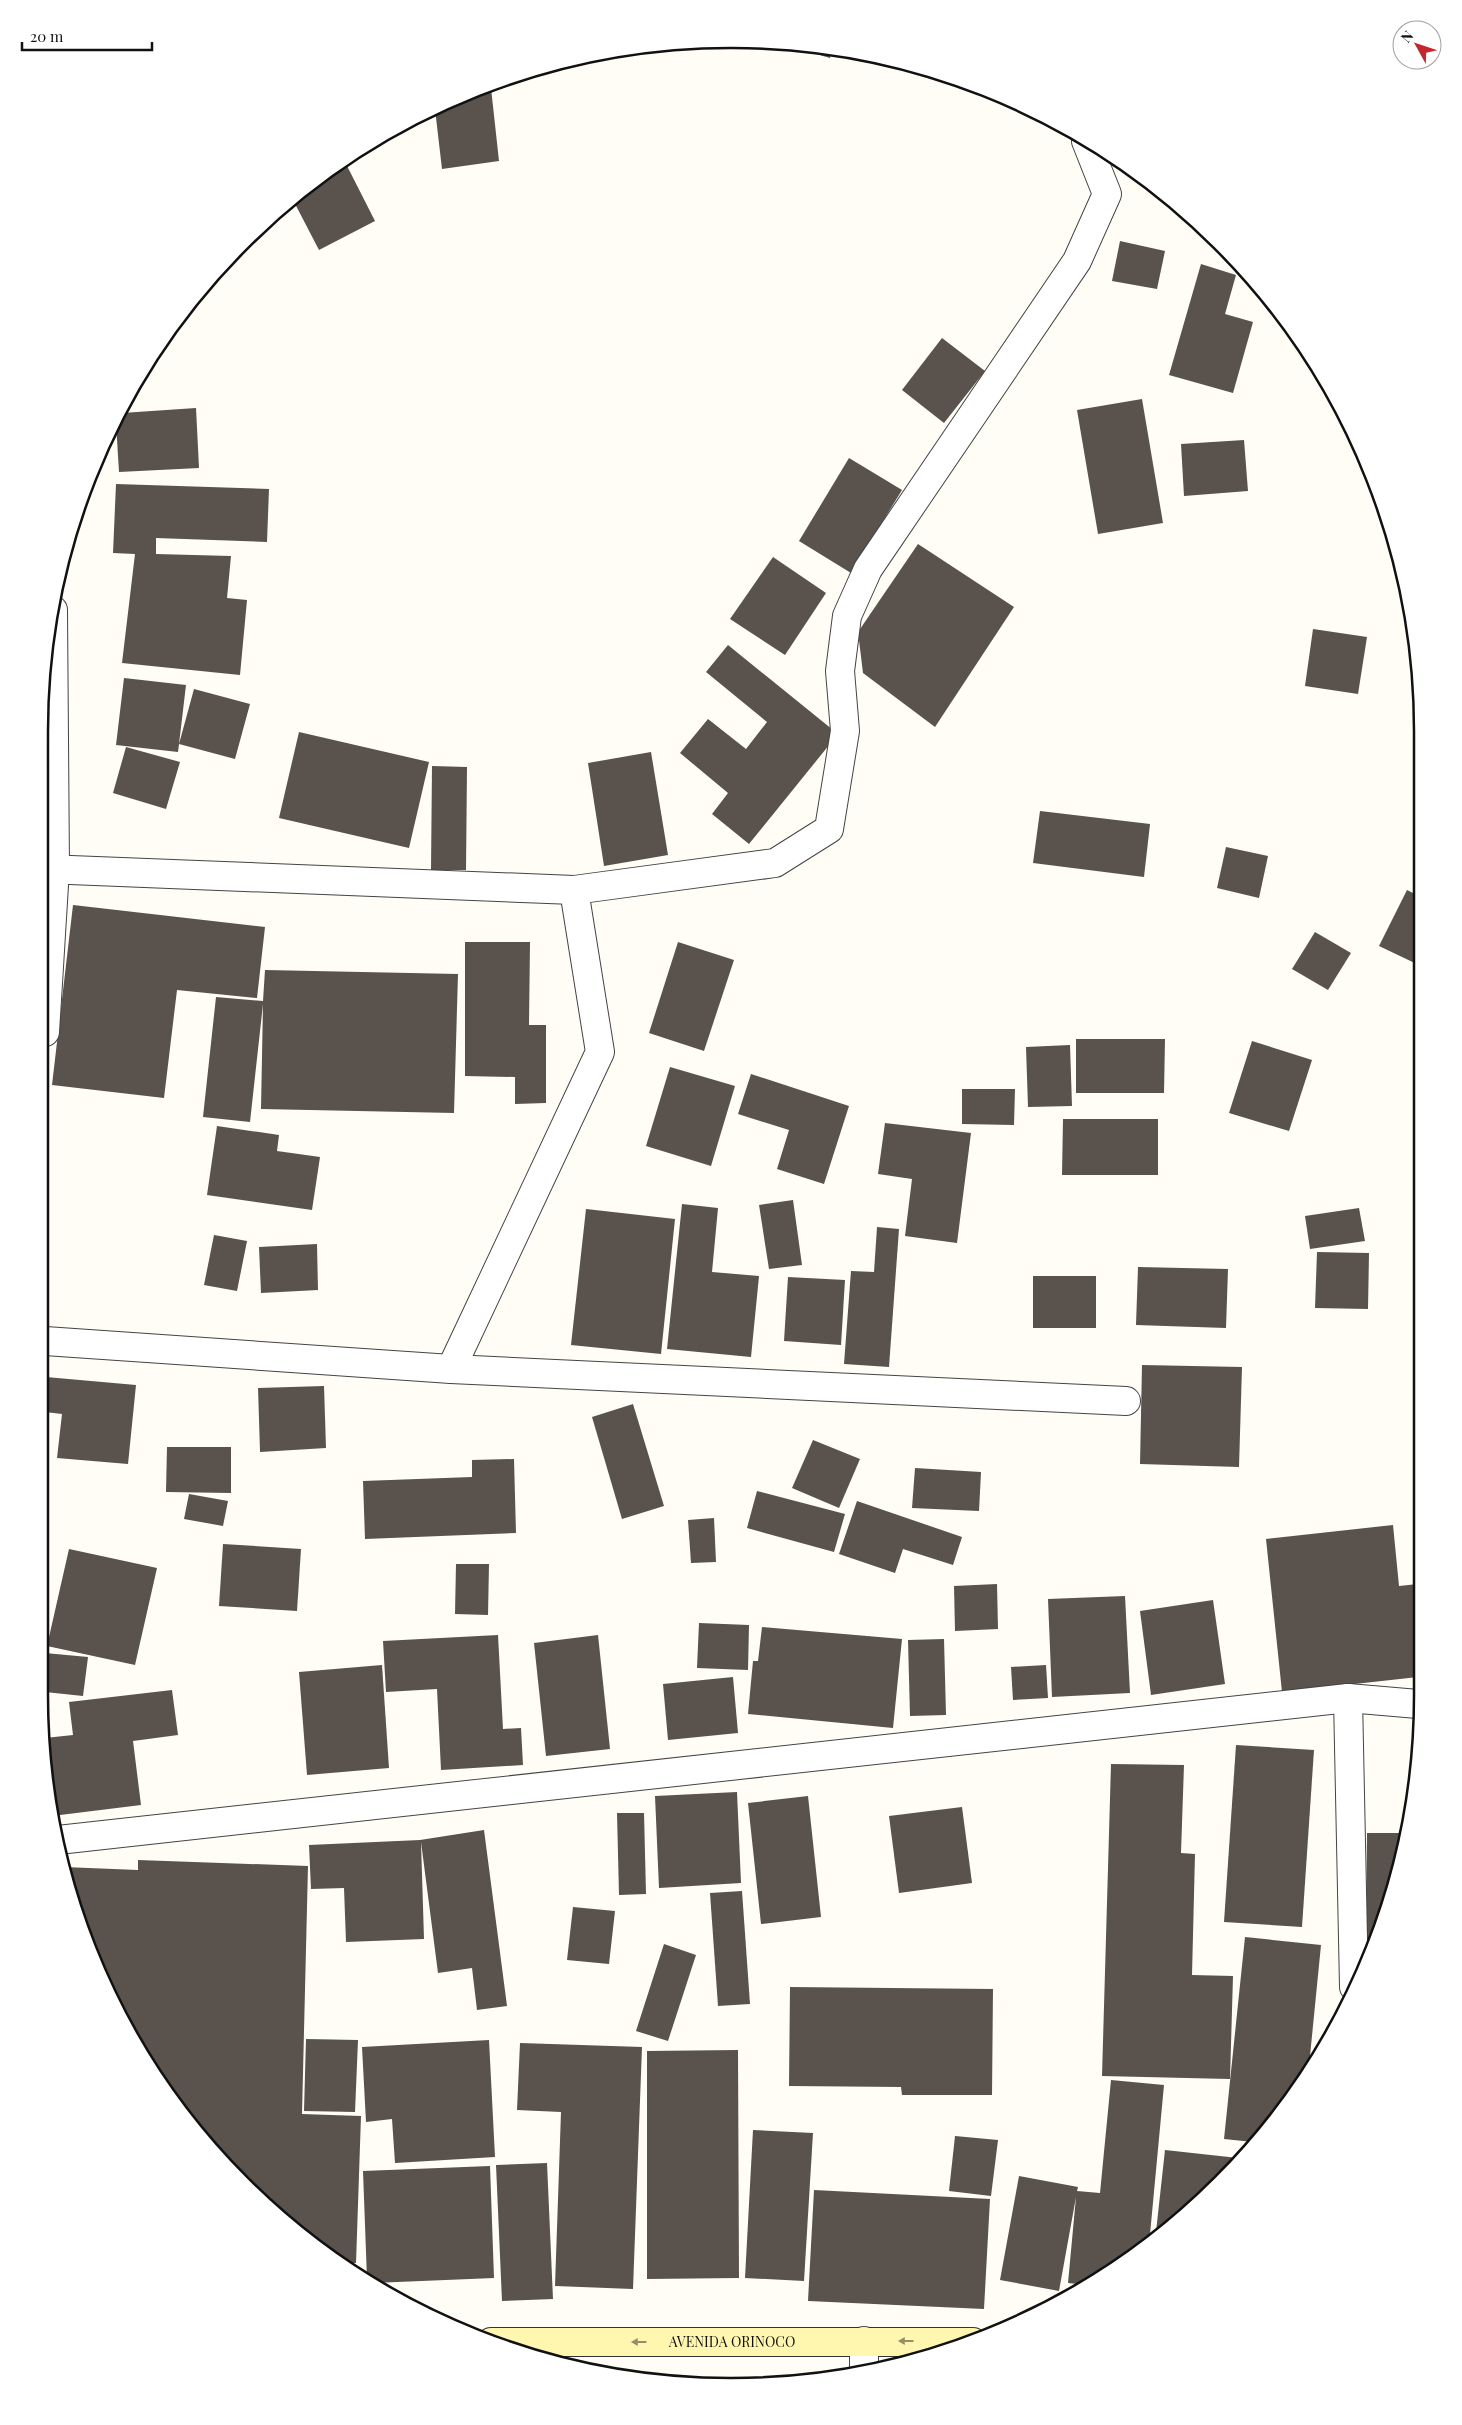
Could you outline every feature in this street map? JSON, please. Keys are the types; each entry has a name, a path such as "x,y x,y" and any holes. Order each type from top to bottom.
{"main road":[{"name":"AVENIDA ORINOCO","path":"514,2342 948,2342"}],"street":[{"path":"50,869 574,890 775,863 829,829 846,731 840,671 847,616 868,568 1077,261 1107,194 1089,149"},
{"path":"48,934 53,647"},
{"path":"451,1369 600,1052 574,890"},
{"path":"48,1341 451,1369 1126,1401"},
{"path":"1348,1698 1354,1974"},
{"path":"64,1839 1348,1698 1414,1704"},
{"path":"864,2341 864,2364"}],"building":[{"path":"809,52 831,55 830,58"},
{"path":"491,91 499,161 442,169 436,115"},
{"path":"347,166 375,221 319,250 295,205"},
{"path":"1120,241 1165,251 1157,289 1112,281"},
{"path":"1201,264 1236,275 1225,314 1253,322 1233,393 1169,375"},
{"path":"942,338 985,371 944,423 902,390"},
{"path":"1142,399 1163,523 1098,534 1077,410"},
{"path":"196,408 199,468 119,472 117,432 127,413"},
{"path":"1244,440 1248,491 1184,496 1181,444"},
{"path":"849,458 902,490 851,573 799,541"},
{"path":"116,484 269,489 267,542 156,538 156,554 231,556 227,598 247,600 240,675 122,663 135,554 113,553"},
{"path":"918,544 1014,607 935,727 863,673 858,632"},
{"path":"773,557 826,593 785,655 730,619"},
{"path":"1313,629 1367,637 1358,694 1305,686"},
{"path":"728,645 838,734 749,844 712,814 728,793 680,753 708,719 746,749 767,722 706,672"},
{"path":"124,678 186,685 178,752 116,745"},
{"path":"194,689 250,704 235,759 179,744"},
{"path":"299,732 429,762 409,848 279,818"},
{"path":"126,747 180,762 166,809 113,793"},
{"path":"651,752 668,855 604,866 588,763"},
{"path":"432,766 467,767 466,870 431,870"},
{"path":"1040,811 1150,824 1144,877 1033,863"},
{"path":"1226,847 1268,856 1259,898 1217,888"},
{"path":"1407,890 1414,894 1414,963 1379,946"},
{"path":"73,905 265,927 257,998 177,990 164,1098 52,1085"},
{"path":"1315,932 1351,953 1328,990 1292,969"},
{"path":"465,942 530,942 529,1025 546,1025 546,1103 515,1104 515,1077 465,1076"},
{"path":"678,942 734,960 704,1051 649,1033"},
{"path":"265,970 458,974 454,1113 261,1109 263,1004 250,1122 203,1117 216,997 263,1001"},
{"path":"1076,1039 1165,1039 1164,1093 1076,1093"},
{"path":"1252,1041 1312,1060 1289,1131 1229,1113"},
{"path":"1070,1045 1072,1106 1028,1107 1026,1047"},
{"path":"670,1067 735,1086 711,1166 646,1146"},
{"path":"751,1074 849,1106 824,1184 777,1169 789,1130 738,1114"},
{"path":"962,1089 1015,1089 1014,1125 962,1124"},
{"path":"1063,1119 1158,1119 1158,1175 1062,1175"},
{"path":"885,1123 971,1133 957,1243 905,1236 912,1179 878,1174"},
{"path":"217,1126 279,1135 277,1151 320,1157 312,1210 207,1195"},
{"path":"793,1200 802,1265 769,1269 759,1205"},
{"path":"682,1204 718,1208 712,1272 759,1276 751,1357 667,1349"},
{"path":"1359,1208 1365,1241 1310,1249 1305,1216"},
{"path":"586,1209 675,1219 661,1354 571,1345"},
{"path":"877,1227 899,1229 889,1367 844,1364 851,1271 874,1272"},
{"path":"214,1235 247,1241 237,1291 204,1285"},
{"path":"317,1244 318,1290 261,1293 259,1247"},
{"path":"1317,1252 1369,1253 1368,1309 1315,1308"},
{"path":"1138,1267 1228,1269 1226,1328 1136,1325"},
{"path":"1033,1276 1096,1276 1096,1328 1033,1328"},
{"path":"788,1277 845,1280 841,1345 784,1341"},
{"path":"1142,1365 1242,1367 1239,1467 1140,1464"},
{"path":"48,1377 136,1385 128,1464 57,1458 62,1414 48,1412"},
{"path":"324,1386 326,1448 260,1452 258,1388"},
{"path":"633,1404 664,1506 622,1519 592,1417"},
{"path":"813,1440 860,1459 839,1508 792,1488"},
{"path":"167,1447 231,1447 231,1493 166,1492"},
{"path":"514,1459 516,1533 365,1539 363,1481 472,1477 472,1460"},
{"path":"915,1468 981,1472 979,1511 912,1508"},
{"path":"757,1491 845,1514 834,1552 747,1528"},
{"path":"189,1494 228,1501 223,1526 184,1519"},
{"path":"857,1501 962,1537 953,1565 903,1549 895,1573 839,1554"},
{"path":"714,1518 716,1562 691,1563 688,1520"},
{"path":"1393,1525 1399,1586 1414,1584 1414,1677 1282,1692 1266,1539"},
{"path":"223,1544 301,1549 297,1611 219,1606"},
{"path":"69,1549 157,1568 135,1665 48,1646"},
{"path":"456,1564 489,1564 488,1615 455,1614"},
{"path":"997,1584 998,1629 955,1631 954,1586"},
{"path":"1125,1596 1130,1693 1052,1697 1048,1599"},
{"path":"1213,1600 1225,1684 1151,1695 1140,1611"},
{"path":"699,1623 749,1625 748,1670 697,1668"},
{"path":"762,1627 902,1639 893,1728 748,1714 753,1661 758,1661"},
{"path":"498,1635 503,1729 521,1728 523,1765 441,1770 437,1689 386,1692 383,1641"},
{"path":"598,1635 610,1749 546,1756 534,1643"},
{"path":"944,1639 946,1715 910,1716 908,1640"},
{"path":"48,1653 88,1657 83,1696 48,1692"},
{"path":"382,1665 389,1768 307,1775 299,1672"},
{"path":"1046,1665 1048,1698 1013,1700 1011,1667"},
{"path":"733,1677 738,1733 668,1740 663,1684"},
{"path":"172,1690 178,1735 133,1741 141,1805 59,1815 53,1783 49,1738 73,1735 69,1702"},
{"path":"1236,1745 1314,1750 1302,1927 1224,1922"},
{"path":"1111,1764 1184,1765 1181,1853 1195,1854 1192,1975 1233,1976 1230,2079 1102,2076"},
{"path":"737,1792 741,1883 659,1888 655,1796"},
{"path":"808,1796 821,1917 761,1924 748,1803"},
{"path":"962,1807 972,1883 899,1893 889,1816"},
{"path":"617,1813 644,1813 646,1894 619,1895"},
{"path":"484,1830 507,2006 477,2010 472,1968 438,1973 421,1842 424,1939 346,1942 344,1888 311,1889 309,1845 420,1840"},
{"path":"1367,1833 1400,1833 1391,1871 1366,1945"},
{"path":"138,1860 308,1866 302,2114 361,2116 356,2263 351,2262 315,2236 280,2208 217,2145 163,2074 139,2036 100,1956 84,1914 70,1867 138,1870"},
{"path":"742,1891 750,2004 718,2006 710,1893"},
{"path":"573,1907 615,1911 609,1964 567,1960"},
{"path":"1245,1937 1321,1945 1310,2057 1273,2110 1248,2141 1224,2139"},
{"path":"664,1944 696,1955 668,2041 636,2031"},
{"path":"790,1987 993,1989 992,2095 902,2095 901,2087 789,2086"},
{"path":"306,2039 358,2040 355,2112 304,2111"},
{"path":"489,2040 495,2157 395,2163 392,2119 366,2122 362,2047"},
{"path":"520,2043 642,2047 633,2289 555,2286 561,2112 517,2110"},
{"path":"738,2050 739,2278 647,2279 647,2051"},
{"path":"1111,2080 1164,2085 1150,2234 1076,2284 1068,2283 1076,2197 1059,2291 1000,2280 1019,2176 1078,2187 1077,2191 1100,2193"},
{"path":"753,2130 813,2133 804,2281 745,2278"},
{"path":"955,2136 998,2140 991,2196 949,2191"},
{"path":"1165,2150 1233,2157 1182,2208 1156,2229"},
{"path":"547,2163 553,2299 502,2301 496,2165"},
{"path":"490,2166 494,2278 384,2283 367,2272 363,2171"},
{"path":"814,2190 990,2199 984,2309 808,2301"}]}
